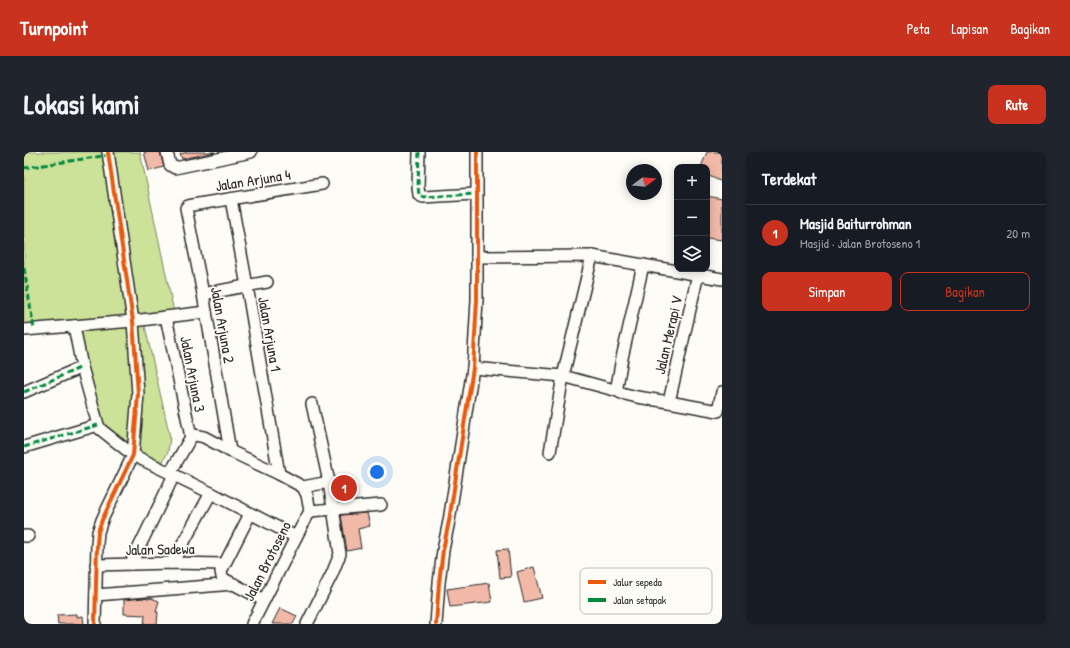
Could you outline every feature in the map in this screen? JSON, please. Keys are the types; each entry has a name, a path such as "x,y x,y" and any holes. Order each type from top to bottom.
{"street":[{"path":"95,624 98,532 102,520 133,455 138,394 134,321 108,152"},
{"path":"167,152 170,165 174,168 251,152"},
{"path":"418,152 419,195 423,197 476,194"},
{"path":"436,624 443,550 449,521 473,368 476,328 477,152"},
{"name":"Jalan Arjuna 4","path":"188,206 322,184"},
{"name":"Jalan Arjuna 1","path":"231,199 279,474"},
{"name":"Jalan Arjuna 2","path":"188,206 186,208 203,294 230,451"},
{"path":"477,257 592,256 722,279"},
{"path":"550,452 564,376 592,256"},
{"path":"618,391 617,386 622,358 644,265"},
{"name":"Jalan Merapi V","path":"669,402 698,274"},
{"path":"203,294 266,282"},
{"path":"24,330 134,321 206,312"},
{"name":"Jalan Arjuna 3","path":"166,317 191,437"},
{"path":"74,326 82,367 100,429 133,455 296,537"},
{"path":"24,392 82,367"},
{"path":"473,368 564,376 618,391 637,398 669,402 720,412 722,392"},
{"path":"307,624 339,557 340,551 329,482 312,404"},
{"path":"24,447 98,425"},
{"path":"131,564 172,474 191,437 195,435 204,437 303,487 307,495 310,511 381,504"},
{"path":"303,487 329,482"},
{"path":"172,563 211,493"},
{"name":"Jalan Brotoseno","path":"252,624 310,511"},
{"path":"250,514 221,571 222,577 264,600"},
{"name":"Jalan Sadewa","path":"96,565 172,563 224,564"},
{"path":"96,595 234,584"}],"green space":[{"path":"24,152 140,152 174,312 24,326"},
{"path":"144,322 170,437 168,452 161,465 141,455 101,425 77,329"}],"building":[{"path":"144,152 160,152 164,167 149,171"},
{"path":"187,152 215,152 182,159 180,154"},
{"path":"707,152 722,152 722,182 710,176 710,164 702,164"},
{"path":"710,197 722,199 722,240 710,238"},
{"path":"350,478 353,495 338,497 336,481"},
{"path":"367,513 370,526 358,529 361,548 347,551 341,515"},
{"path":"508,549 511,577 500,578 497,550"},
{"path":"534,567 542,598 524,602 517,572"},
{"path":"489,583 492,602 450,607 447,589"},
{"path":"151,598 159,601 156,612 158,612 157,624 144,624 145,615 124,614 124,600"},
{"path":"280,608 297,616 293,624 272,624"},
{"path":"77,614 77,617 83,616 84,624 58,624 57,615"}],"marked path":[{"path":"419,152 419,195 423,197 476,194"},
{"path":"24,168 109,155"},
{"path":"24,268 34,329"},
{"path":"24,392 82,367"},
{"path":"24,447 98,425"}],"cycle path":[{"path":"95,624 98,532 102,520 133,455 138,394 133,321 108,152"},
{"path":"436,624 443,550 449,521 473,368 477,300 477,152"}],"place":[{"name":"Masjid Baiturrohman","path":"344,488"}]}
